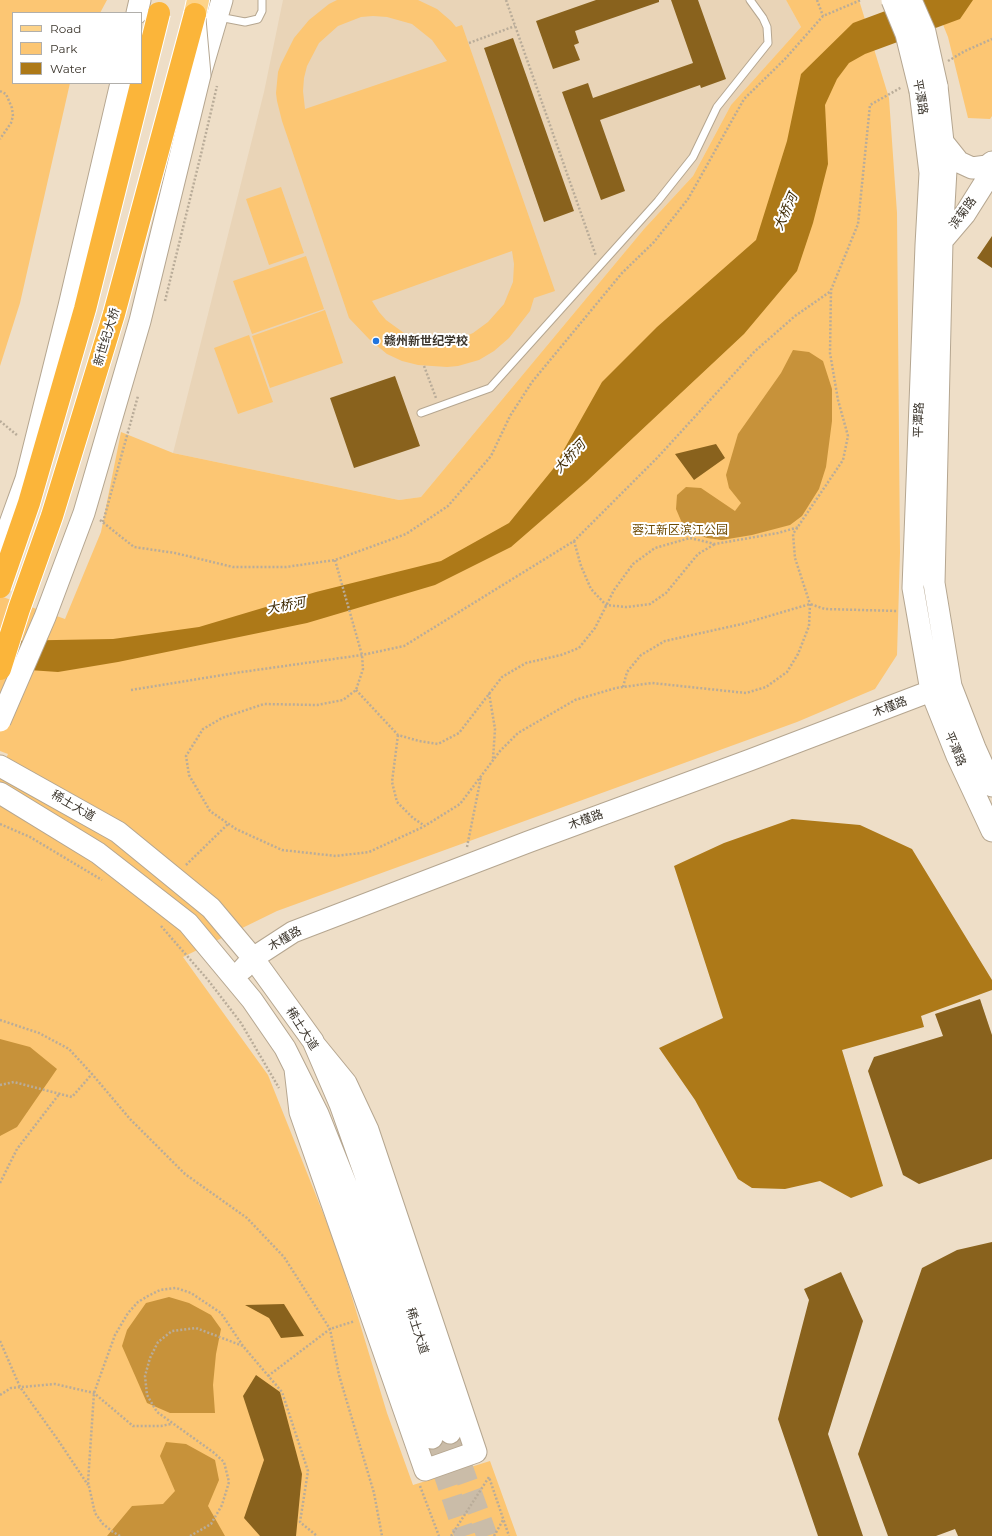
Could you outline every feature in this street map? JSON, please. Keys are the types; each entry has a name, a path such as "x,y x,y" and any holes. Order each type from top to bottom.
{"highway":[{"path":"142,74 159,4"},
{"name":"新世纪大桥","path":"0,669 19,609 52,516 114,314 198,5"},
{"path":"0,587 29,503 85,308 140,84"}],"street":[{"path":"137,12 140,0"},
{"name":"平潭路","path":"892,0 906,34 920,88 930,173 934,243 934,583 951,686 974,748 992,786"},
{"name":"平潭路","path":"911,0 924,32 920,88 943,142 946,170 934,243 913,588 931,691 957,756 992,830"},
{"path":"142,42 159,4"},
{"path":"198,5 200,75"},
{"path":"0,721 45,617 84,513 140,320 200,75 220,8"},
{"path":"0,551 26,479 69,306 121,84"},
{"path":"943,142 960,162 972,168 987,166 992,162"},
{"name":"滨菊路","path":"934,243 965,214 992,171"},
{"name":"木槿路","path":"233,978 253,958 293,932 931,691 951,686"},
{"name":"稀土大道","path":"0,766 118,832 211,908 253,958 315,1045 340,1104 373,1198 441,1435 354,1204 318,1114 285,1048 252,1000 188,923 98,853 0,793"},
{"path":"295,1069 300,1112 425,1470 476,1452 368,1130 346,1083 315,1045"}],"lane":[{"path":"220,8 245,22 258,19 262,11 262,0"},
{"path":"421,413 490,388 658,201 693,157 717,107 768,43 767,27 764,18 750,0"}],"path":[{"path":"506,0 599,266"},
{"path":"817,0 823,16 861,0"},
{"path":"469,43 515,26"},
{"path":"944,63 964,51 992,39"},
{"path":"335,560 362,655 363,669 356,690 343,700 317,704 264,704 222,718 203,729 186,756 189,775 210,810 236,829 282,850 336,856 369,852 425,826 460,804 500,751 518,733 575,700 623,687 652,683 746,693 766,687 787,672 798,654 809,626 810,604 795,558 793,534 843,460 848,436 838,400 830,352 831,290 858,224 870,105 920,88"},
{"path":"0,91 6,94 12,108 13,116 11,123 0,139"},
{"path":"130,690 362,655 404,646 574,541 658,457 754,352 795,316 831,290"},
{"path":"424,366 439,406"},
{"path":"574,541 581,566 591,589 606,605 626,607 650,604 666,593 698,554 715,544 778,533 799,527"},
{"path":"356,690 398,735 419,742 438,744 459,733 502,677 526,663 562,655 579,648 595,628 614,590 633,564 655,548 690,538 715,544"},
{"path":"623,687 627,672 641,655 665,641 742,624 810,604 825,609 898,610"},
{"path":"489,693 495,729 493,760"},
{"path":"398,735 392,782 397,802 413,818 425,826"},
{"path":"466,850 481,777"},
{"path":"0,824 30,837 106,882"},
{"path":"174,878 228,824"},
{"path":"158,922 208,980 240,1023 280,1090"},
{"path":"0,1020 39,1033 69,1049 130,1119 185,1174 247,1218 284,1257 330,1329 339,1375 374,1493 382,1536"},
{"path":"0,1085 14,1082 72,1097 92,1074"},
{"path":"0,1183 17,1149 60,1094"},
{"path":"120,1536 103,1524 95,1514 89,1488 88,1482 94,1393 115,1335 128,1313 138,1302 160,1290 176,1288 191,1293 222,1313 243,1346 282,1392 308,1471 300,1522 317,1536"},
{"path":"268,1376 330,1329 357,1320"},
{"path":"190,1536 211,1524 222,1506 229,1482 224,1462 158,1412 147,1395 145,1376 150,1358 158,1342 172,1331 196,1328 243,1346"},
{"path":"0,1341 20,1387 58,1440 89,1488"},
{"path":"0,1395 11,1388 55,1384 94,1393 133,1426 161,1426 172,1424"},
{"path":"451,1536 489,1477 509,1536"},
{"path":"417,1479 439,1536"},
{"path":"494,1536 503,1520"}],"shaded area":[{"name":"赣州新世纪学校","path":"283,0 786,0 801,27 731,105 693,176 644,229 421,497 399,500 173,453 264,92"},
{"path":"793,350 809,352 823,361 832,389 832,421 826,467 819,489 802,516 790,525 752,535 722,540 707,538 691,532 682,523 676,509 677,495 686,487 701,488 735,511 741,503 729,488 726,475 738,434 781,373"},
{"path":"0,1039 30,1047 57,1069 17,1127 0,1136"},
{"path":"169,1297 189,1303 211,1315 221,1329 216,1354 213,1385 215,1413 170,1413 147,1403 122,1346 127,1330 146,1303"},
{"path":"166,1442 186,1444 215,1460 219,1480 208,1506 225,1536 107,1536 132,1506 163,1504 175,1491 160,1456"}],"green space":[{"path":"0,0 107,0 101,12 12,12 12,84 70,84 20,303 0,366"},
{"path":"337,0 418,0 437,9 456,27 462,25 555,291 534,298 530,311 509,338 494,351 479,360 458,366 447,367 418,365 402,361 387,354 369,339 349,318 282,121 276,93 278,72 294,38 309,20 329,4","holes":["361,17 387,17 412,24 432,40 447,61 305,109 303,91 304,78 307,66 319,43 338,26","512,251 514,264 513,282 504,304 488,322 473,333 464,337 437,341 427,340 404,333 386,320 372,301"]},
{"name":"蓉江新区滨江公园","path":"786,0 859,0 889,98 897,213 900,553 897,655 875,689 797,722 277,911 183,957 268,1075 337,1248 387,1413 413,1485 490,1461 517,1536 0,1536 0,772 8,754 0,751 0,596 65,619 101,532 121,432 173,453 399,500 421,497 644,229 693,176 731,105 801,27"},
{"path":"933,0 992,0 992,116 990,119 968,118 948,37"},
{"path":"281,187 304,253 269,265 246,199"},
{"path":"306,256 324,309 252,334 233,281"},
{"path":"325,310 343,363 270,388 252,336"},
{"path":"249,335 273,402 238,414 214,348"}],"water":[{"name":"大桥河","path":"915,0 973,0 960,19 865,54 849,63 837,79 825,105 828,164 813,223 797,271 744,334 587,481 511,547 435,585 307,623 118,662 58,672 0,668 0,641 113,639 199,627 316,592 441,561 509,523 553,469 602,382 657,327 756,240 787,141 801,74 853,23"},
{"path":"792,819 860,825 912,849 992,980 992,990 921,1016 924,1027 842,1050 883,1186 851,1198 820,1181 785,1189 752,1188 738,1179 695,1100 659,1048 723,1018 674,866 724,843"}],"building":[{"path":"596,0 659,0 659,2 575,31 579,43 574,45 580,60 553,69 536,21"},
{"path":"671,0 698,0 726,79 701,88 700,85 600,120 625,191 601,200 562,92 588,83 593,98 693,63"},
{"path":"513,38 574,211 544,222 484,48"},
{"path":"992,236 992,268 977,258"},
{"path":"395,376 420,446 354,468 330,398"},
{"path":"716,444 725,458 694,480 675,454"},
{"path":"980,999 992,1035 992,1159 919,1184 903,1175 868,1071 874,1057 943,1036 935,1014"},
{"path":"992,1242 992,1536 958,1536 955,1529 936,1536 888,1536 858,1454 922,1268 957,1250"},
{"path":"841,1272 863,1321 828,1434 863,1536 818,1536 778,1419 809,1300 804,1289"},
{"path":"284,1304 304,1336 281,1338 269,1318 245,1305"},
{"path":"256,1375 280,1392 302,1474 296,1536 260,1536 244,1518 264,1460 243,1396"}],"tunnel":[{"path":"450,1433 487,1536"},
{"path":"432,1438 465,1536"}],"place":[{"name":"赣州新世纪学校","path":"376,341"}]}
